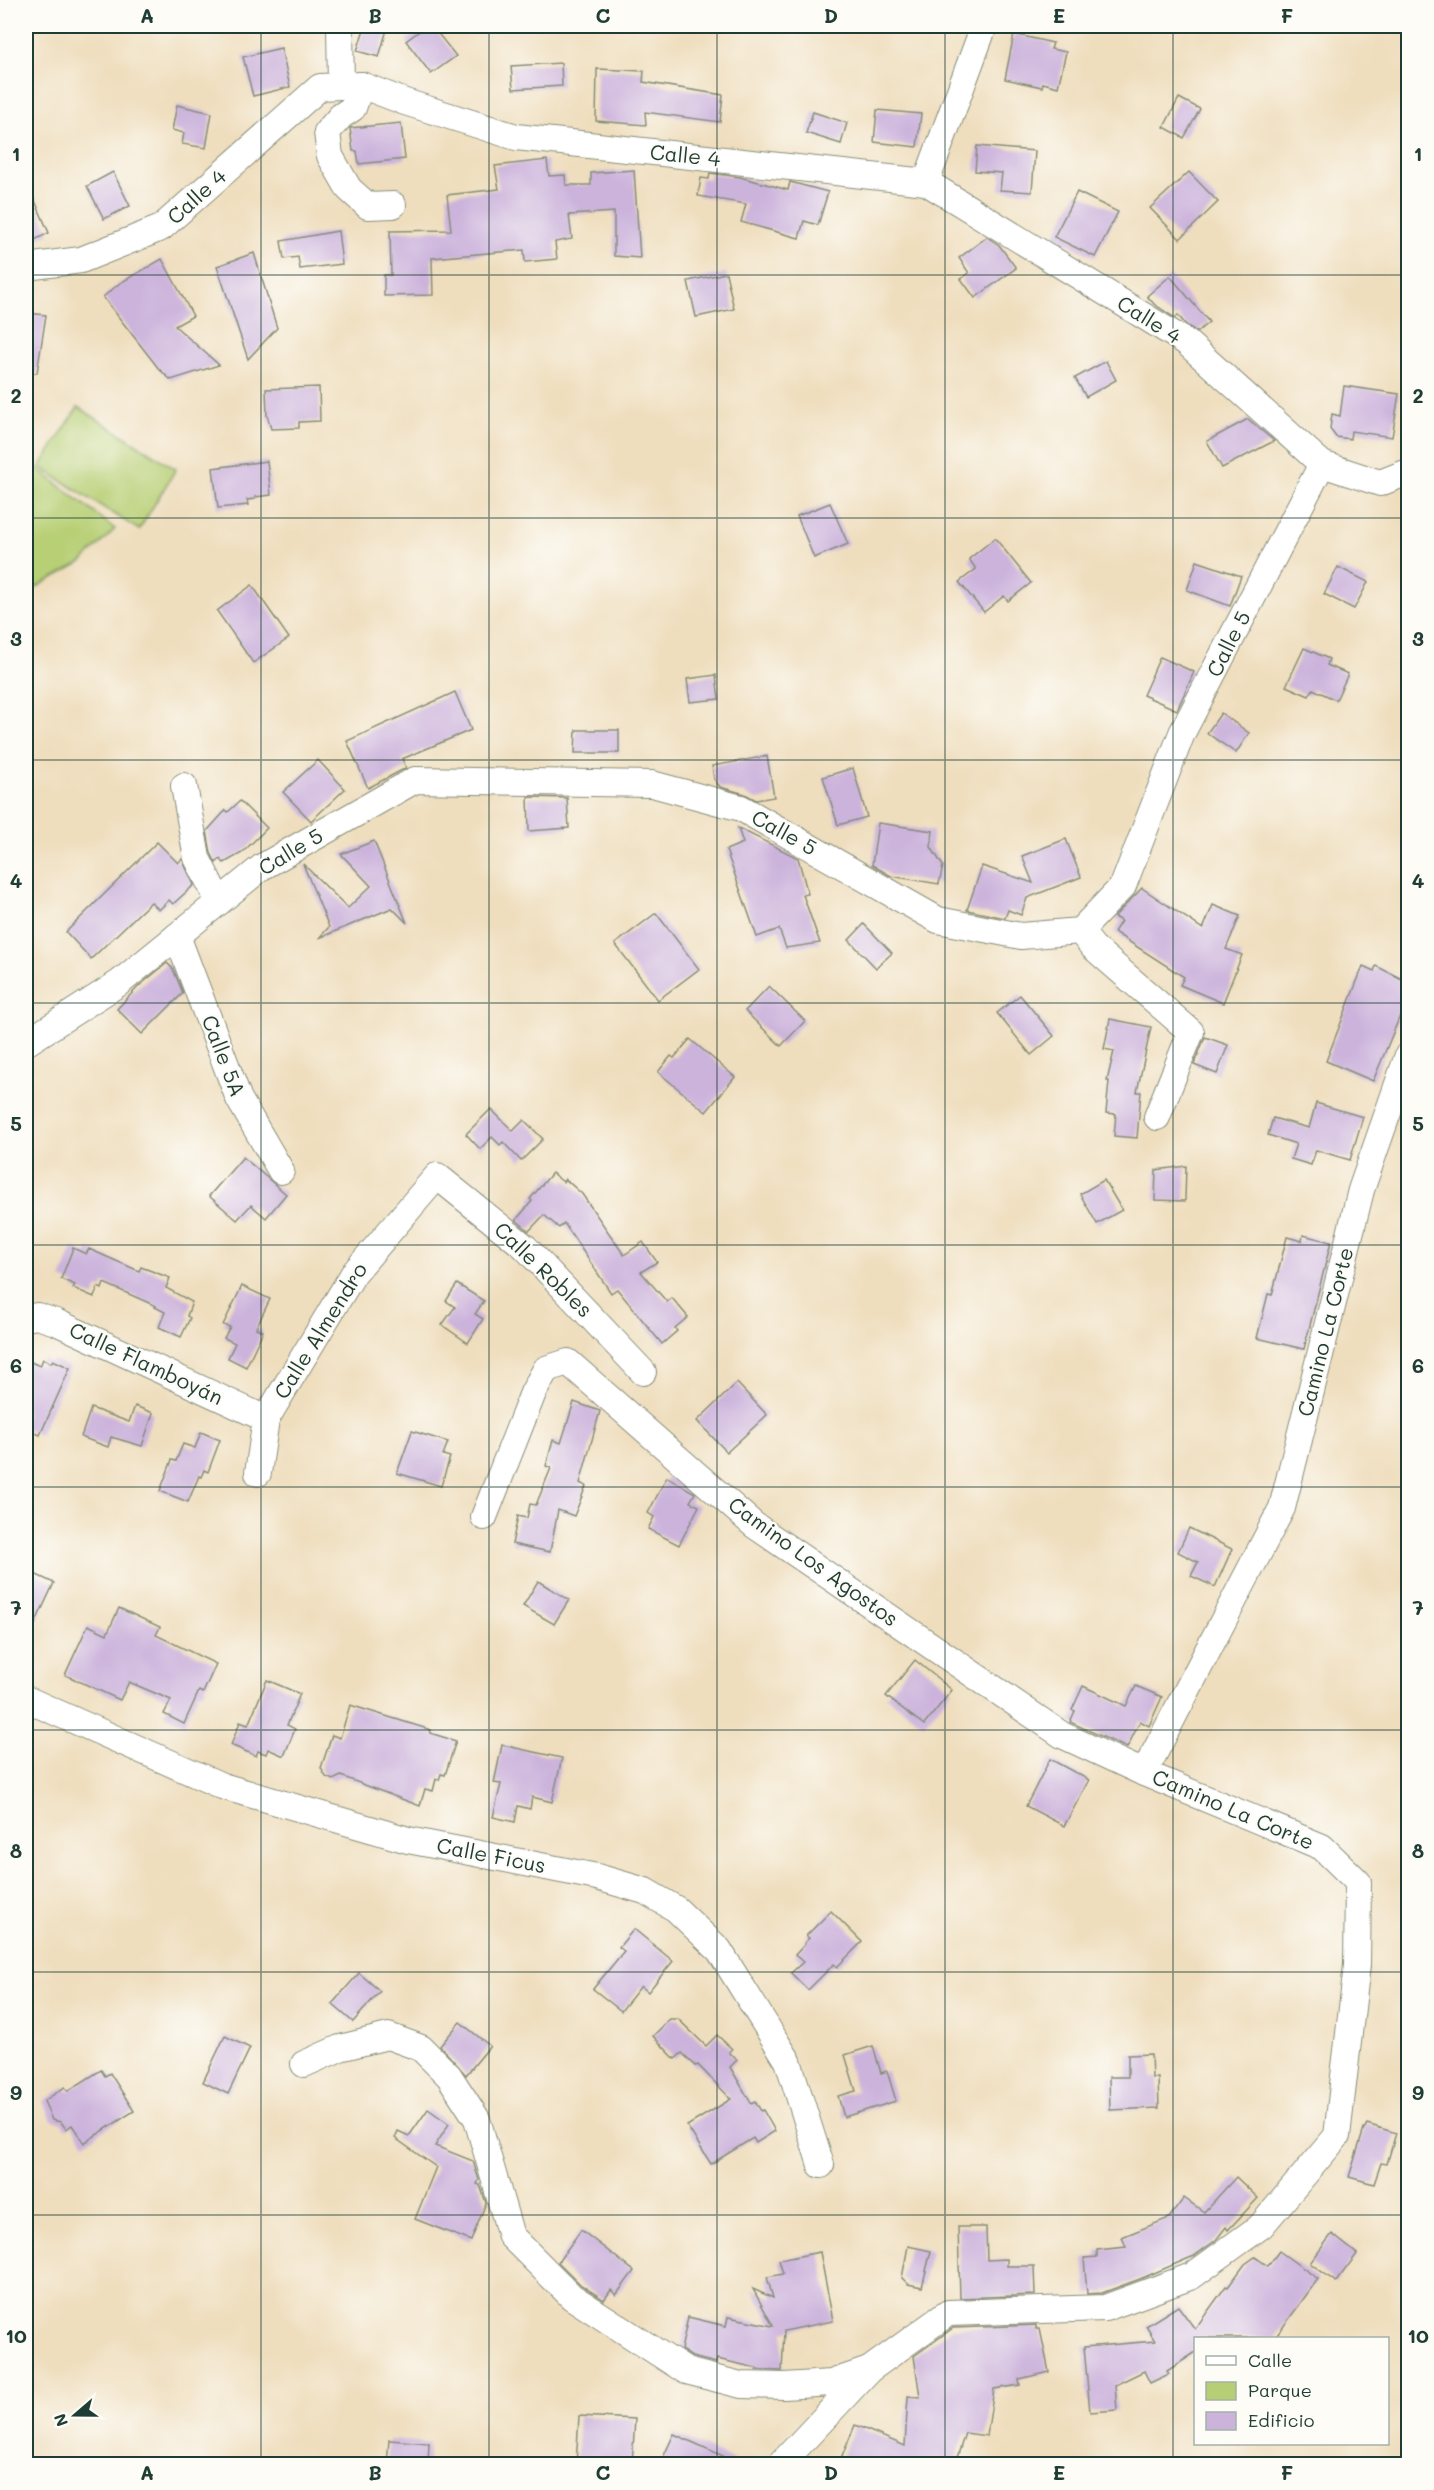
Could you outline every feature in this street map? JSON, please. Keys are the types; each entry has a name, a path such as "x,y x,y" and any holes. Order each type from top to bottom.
{"street":[{"path":"340,26 353,108 341,116 327,132 330,156 349,189 368,206 393,205"},
{"path":"926,182 984,26"},
{"name":"Calle 4","path":"26,267 81,260 161,228 320,87 351,85 516,137 926,182 1186,342 1322,464"},
{"path":"1322,464 1380,483 1408,472"},
{"name":"Calle 5","path":"26,1043 119,983 261,867 415,780 652,784 741,808 938,920 1021,936 1080,931 1123,886 1182,733 1322,464"},
{"path":"184,786 197,858 219,902"},
{"path":"1080,931 1093,947 1191,1032 1157,1117"},
{"name":"Calle 5A","path":"177,936 239,1099 281,1171"},
{"name":"Camino La Corte","path":"781,2464 869,2370 948,2313 1105,2308 1192,2276 1261,2226 1337,2136 1357,1965 1358,1882 1322,1847 1144,1773 1282,1508 1361,1190 1408,1055"},
{"name":"Calle Robles","path":"437,1176 525,1247 643,1372"},
{"name":"Calle Almendro","path":"258,1473 266,1419 354,1273 437,1176"},
{"name":"Calle Flamboyán","path":"26,1318 37,1316 56,1322 266,1419"},
{"name":"Camino Los Agostos","path":"484,1517 533,1393 546,1369 568,1362 754,1525 1062,1735 1144,1773"},
{"name":"Calle Ficus","path":"26,1699 222,1786 408,1840 597,1877 645,1891 676,1910 718,1950 788,2061 821,2165"},
{"path":"304,2064 340,2048 388,2036 421,2048 449,2076 477,2119 511,2236 572,2297 686,2371 741,2385 784,2386 831,2383 869,2370"}],"green space":[{"path":"78,407 176,469 139,530 40,467"},
{"path":"26,459 115,529 82,562 26,593"}],"building":[{"path":"365,26 388,26 379,57 357,51"},
{"path":"426,26 432,26 456,56 431,74 406,41"},
{"path":"1014,34 1053,43 1051,49 1066,52 1058,87 1043,83 1042,87 1005,79"},
{"path":"281,48 290,87 253,96 243,57"},
{"path":"561,63 562,86 513,89 511,66"},
{"path":"597,69 644,71 643,82 723,95 720,122 645,112 646,125 596,121"},
{"path":"1179,98 1200,109 1184,138 1164,127"},
{"path":"177,105 212,113 206,148 182,144 184,133 172,130"},
{"path":"877,110 921,114 917,147 874,142"},
{"path":"813,112 847,123 841,144 806,133"},
{"path":"401,123 405,159 359,164 357,151 353,151 350,128"},
{"path":"977,146 1035,151 1032,192 1000,190 1002,173 975,171"},
{"path":"547,160 549,176 565,175 566,185 591,185 591,173 634,170 640,258 614,256 614,212 569,215 572,239 555,242 557,259 525,262 524,250 432,258 433,295 384,296 384,275 391,275 390,231 451,230 447,195 499,189 495,166"},
{"path":"113,172 130,206 104,219 87,186"},
{"path":"1189,172 1218,202 1180,239 1150,208"},
{"path":"710,173 740,177 788,190 790,182 828,192 818,225 804,221 799,238 741,222 746,204 698,196 701,178 709,179"},
{"path":"26,180 49,233 26,244"},
{"path":"1077,192 1118,212 1095,257 1054,237"},
{"path":"338,231 342,264 300,269 298,257 284,259 281,241"},
{"path":"987,237 999,245 1016,268 975,298 961,279 969,273 959,258"},
{"path":"254,253 277,328 248,359 217,266"},
{"path":"162,259 193,316 175,326 219,365 171,380 159,369 103,297 120,283"},
{"path":"726,273 734,309 696,317 688,281"},
{"path":"1170,276 1209,322 1197,332 1185,324 1178,315 1175,318 1154,304 1147,296"},
{"path":"26,313 46,315 37,373 26,372"},
{"path":"1106,361 1116,380 1086,397 1075,378"},
{"path":"1344,386 1399,394 1392,437 1351,431 1350,439 1336,437 1330,429 1332,414 1340,416"},
{"path":"319,387 320,421 299,422 299,428 271,429 267,415 266,389"},
{"path":"1248,419 1274,441 1222,468 1207,441"},
{"path":"267,461 271,495 247,500 248,505 218,508 213,468"},
{"path":"830,503 848,544 814,558 797,516"},
{"path":"995,538 1031,583 1008,601 1004,596 984,612 959,582 976,569 969,559"},
{"path":"1197,561 1241,576 1230,606 1187,590"},
{"path":"1338,567 1368,582 1354,609 1324,594"},
{"path":"252,585 289,638 253,663 217,611"},
{"path":"1304,648 1329,659 1327,665 1348,674 1336,700 1313,689 1309,696 1286,686"},
{"path":"1160,657 1194,672 1177,710 1143,695"},
{"path":"716,675 719,699 690,702 687,679"},
{"path":"455,692 471,730 402,759 406,768 368,788 347,741"},
{"path":"1221,713 1249,733 1236,753 1207,733"},
{"path":"576,730 619,730 619,753 575,753"},
{"path":"767,756 774,797 756,800 745,794 720,787 714,779 712,766"},
{"path":"318,760 345,789 311,821 283,792"},
{"path":"853,768 867,817 838,825 823,777"},
{"path":"528,797 567,798 569,828 529,831"},
{"path":"240,801 267,828 242,853 224,863 220,859 216,863 211,853 207,831 226,810 228,812"},
{"path":"878,823 933,831 931,847 943,866 939,884 891,876 872,865"},
{"path":"738,828 798,858 808,894 803,895 820,943 786,948 779,929 757,937 726,850 743,843"},
{"path":"1066,839 1081,877 1027,898 1021,915 1008,910 1005,918 967,910 982,866 1033,883 1022,856"},
{"path":"374,841 407,923 392,908 319,938 329,927 303,864 348,908 371,886 341,854"},
{"path":"157,842 178,863 182,859 194,885 173,904 169,900 159,910 151,902 91,959 66,932"},
{"path":"1142,888 1203,929 1213,905 1240,916 1226,949 1242,955 1223,1003 1180,985 1184,977 1114,932 1121,921 1114,917"},
{"path":"656,913 699,969 658,1000 615,944"},
{"path":"864,924 892,953 876,968 849,940"},
{"path":"167,963 173,969 183,993 142,1034 117,1009 139,986"},
{"path":"1363,966 1374,971 1376,966 1408,982 1408,1005 1402,1017 1400,1016 1373,1081 1326,1061"},
{"path":"769,986 805,1021 781,1046 745,1011"},
{"path":"1020,995 1054,1036 1031,1055 997,1013"},
{"path":"1110,1019 1151,1027 1137,1092 1141,1092 1137,1138 1114,1136 1116,1114 1106,1113 1109,1081 1107,1081 1114,1051 1104,1049"},
{"path":"1205,1037 1228,1045 1217,1074 1194,1065"},
{"path":"690,1039 735,1077 706,1112 658,1072 671,1056 674,1058"},
{"path":"1316,1103 1363,1117 1350,1160 1316,1150 1311,1165 1291,1159 1296,1144 1268,1135 1273,1118 1309,1128"},
{"path":"491,1109 513,1131 524,1120 543,1139 521,1161 503,1142 500,1145 492,1137 480,1149 466,1134"},
{"path":"243,1157 286,1194 266,1218 251,1205 237,1220 209,1196"},
{"path":"1186,1166 1185,1201 1155,1200 1156,1170"},
{"path":"552,1173 563,1182 565,1179 582,1194 624,1255 643,1242 657,1262 641,1272 667,1302 672,1298 688,1317 662,1344 617,1289 611,1293 564,1223 559,1228 544,1215 529,1231 516,1220"},
{"path":"1104,1180 1122,1210 1097,1224 1080,1194"},
{"path":"1303,1235 1331,1242 1304,1349 1257,1338 1268,1294 1272,1295 1287,1237 1302,1241"},
{"path":"73,1248 86,1254 89,1249 139,1271 141,1267 170,1278 166,1288 192,1302 187,1316 190,1318 181,1337 159,1327 165,1312 156,1306 104,1283 102,1289 98,1287 94,1297 73,1288 75,1285 61,1279"},
{"path":"457,1284 484,1301 475,1314 483,1319 468,1343 442,1325 455,1307 446,1301"},
{"path":"242,1286 270,1299 256,1328 263,1331 246,1367 228,1358 235,1343 224,1338 230,1327 223,1325"},
{"path":"43,1359 51,1363 53,1360 70,1368 40,1435 26,1429 26,1360 40,1366"},
{"path":"737,1383 767,1415 727,1452 697,1421"},
{"path":"574,1402 600,1411 580,1483 586,1486 574,1516 558,1510 550,1552 512,1544 518,1516 527,1518 530,1504 536,1505 551,1468 546,1466 553,1440 561,1443"},
{"path":"135,1406 153,1413 142,1446 111,1437 108,1447 81,1437 91,1408 129,1422"},
{"path":"412,1431 448,1442 443,1455 450,1457 441,1486 397,1473"},
{"path":"201,1432 220,1440 208,1472 204,1470 201,1477 199,1476 188,1502 160,1491 172,1460 176,1461 183,1444 195,1448"},
{"path":"667,1477 695,1493 690,1502 699,1506 679,1545 648,1529 654,1517 648,1513"},
{"path":"1189,1528 1232,1549 1215,1587 1191,1576 1198,1562 1178,1552"},
{"path":"26,1570 54,1583 26,1643"},
{"path":"538,1581 569,1600 554,1624 523,1606"},
{"path":"119,1608 160,1627 156,1635 216,1664 203,1693 199,1691 184,1724 164,1714 171,1700 129,1682 120,1700 65,1675 88,1625 107,1634"},
{"path":"915,1660 952,1690 924,1725 886,1696"},
{"path":"267,1680 300,1694 287,1725 295,1729 284,1756 268,1749 266,1754 258,1751 256,1756 231,1745 240,1722 248,1725"},
{"path":"1083,1686 1126,1706 1136,1686 1162,1697 1149,1726 1140,1721 1127,1748 1070,1722 1075,1711 1072,1710"},
{"path":"350,1705 431,1730 430,1733 456,1741 445,1775 441,1774 439,1780 436,1779 433,1791 425,1789 420,1806 341,1776 333,1780 326,1777 321,1768 332,1735 340,1738"},
{"path":"502,1745 562,1758 552,1802 532,1797 530,1809 518,1806 515,1822 493,1817 501,1784 494,1783"},
{"path":"1050,1759 1089,1780 1064,1826 1026,1806"},
{"path":"831,1911 862,1942 837,1967 834,1964 808,1990 791,1973 803,1962 795,1955 809,1938 806,1936"},
{"path":"634,1929 673,1961 648,1992 641,1986 621,2011 593,1989 624,1951 619,1947"},
{"path":"359,1973 380,1991 353,2022 332,2004"},
{"path":"670,2019 678,2019 706,2046 717,2035 732,2049 729,2052 737,2060 730,2067 751,2103 755,2101 761,2111 763,2110 775,2131 756,2143 753,2138 711,2164 687,2126 731,2099 698,2065 696,2066 682,2053 675,2059 653,2036"},
{"path":"460,2022 490,2046 466,2075 440,2046"},
{"path":"225,2036 250,2048 228,2094 203,2082"},
{"path":"873,2046 881,2073 887,2071 896,2101 844,2117 838,2096 856,2091 845,2055"},
{"path":"1151,2054 1152,2078 1158,2078 1159,2108 1110,2110 1109,2077 1128,2077 1128,2055"},
{"path":"101,2070 105,2076 110,2073 134,2111 84,2143 72,2125 66,2129 61,2122 52,2120 44,2101 65,2087 68,2091"},
{"path":"428,2109 449,2124 435,2146 473,2161 479,2180 477,2184 480,2185 486,2203 471,2241 415,2219 436,2167 395,2138 398,2131 409,2136"},
{"path":"1367,2124 1396,2133 1387,2164 1381,2163 1374,2184 1349,2177"},
{"path":"1236,2177 1258,2198 1228,2230 1226,2227 1216,2240 1194,2256 1140,2279 1102,2293 1087,2294 1084,2258 1097,2257 1097,2250 1126,2247 1122,2237 1169,2218 1184,2198 1204,2212"},
{"path":"958,2227 986,2227 987,2260 1007,2259 1007,2266 1034,2266 1035,2295 960,2298"},
{"path":"581,2230 634,2271 616,2295 611,2290 604,2300 581,2285 558,2262"},
{"path":"1332,2234 1357,2254 1336,2282 1310,2263"},
{"path":"908,2246 931,2251 922,2287 908,2284 902,2278"},
{"path":"1279,2251 1318,2279 1276,2337 1194,2337 1194,2353 1167,2371 1169,2374 1150,2383 1144,2371 1115,2385 1117,2410 1090,2412 1084,2347 1155,2341 1146,2326 1178,2306 1195,2329 1245,2264 1255,2257 1268,2266"},
{"path":"820,2252 833,2321 784,2331 782,2371 757,2370 757,2368 717,2359 716,2363 692,2357 681,2350 688,2317 726,2326 728,2317 773,2326 753,2289 773,2298 767,2277 783,2274 779,2260"},
{"path":"1036,2325 1036,2329 1040,2329 1049,2372 1019,2379 1020,2385 994,2389 987,2436 965,2433 955,2464 839,2464 855,2425 905,2446 908,2396 920,2397 914,2356 953,2328"},
{"path":"579,2416 635,2419 632,2464 576,2464"},
{"path":"674,2434 741,2464 660,2464"},
{"path":"389,2440 429,2443 428,2464 387,2464"}]}
